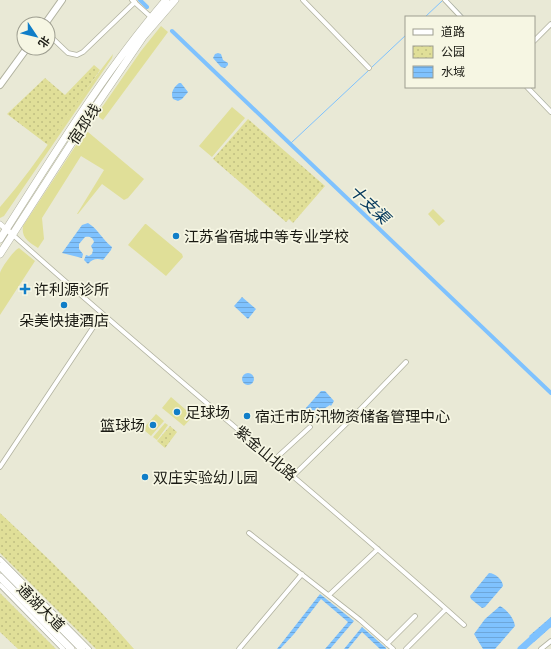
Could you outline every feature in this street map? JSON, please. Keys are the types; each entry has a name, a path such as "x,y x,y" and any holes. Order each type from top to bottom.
{"main road":[{"path":"51,16 62,0"},
{"name":"宿邳线","path":"0,254 80,129 143,37 166,0"},
{"name":"宿邳线","path":"0,239 85,109 154,20 175,0"},
{"path":"0,85 21,56"},
{"name":"通湖大道","path":"0,566 82,649"},
{"name":"通湖大道","path":"0,577 71,649"},
{"path":"42,619 51,636"}],"street":[{"path":"303,0 369,68"},
{"path":"445,0 460,16"},
{"path":"56,42 68,53 77,55 83,52 134,1 154,20"},
{"path":"535,39 551,24"},
{"path":"528,88 551,112"},
{"path":"0,224 13,235"},
{"name":"紫金山北路","path":"13,235 102,314 378,549 464,625"},
{"path":"0,467 102,314"},
{"path":"293,476 406,362"},
{"path":"274,460 310,427"},
{"path":"249,533 329,595 393,649"},
{"path":"329,595 378,549"},
{"path":"0,559 89,649"},
{"path":"239,649 302,574"},
{"path":"0,585 63,649"},
{"path":"406,649 446,609"},
{"path":"387,644 415,616"},
{"path":"541,649 551,640"}],"green space":[{"path":"161,26 168,32 103,120 99,117 98,113 141,51"},
{"path":"113,54 112,58 4,216 0,218 0,207 30,170 84,92"},
{"path":"94,65 100,70 48,145 7,114 45,78 65,95"},
{"path":"232,107 245,118 212,157 199,146"},
{"path":"248,119 325,186 293,223 289,219 286,222 213,159"},
{"path":"88,132 144,179 128,198 124,200 102,184 77,214 104,170 81,156 42,218 44,239 38,248 24,237 23,226 84,133"},
{"path":"433,209 445,221 439,226 428,214"},
{"path":"145,224 182,254 183,257 166,276 128,245"},
{"path":"19,248 35,261 0,315 0,273 8,259"},
{"name":"足球场","path":"171,397 193,416 184,426 162,408"},
{"name":"篮球场","path":"156,414 164,421 151,436 143,429"},
{"path":"165,423 168,425 157,440 153,437"},
{"path":"170,426 177,432 165,448 157,441"},
{"path":"0,513 86,596 134,649 96,649 0,553"},
{"path":"0,593 56,649 18,649 0,632"}],"water":[{"path":"215,54 221,54 223,60 228,63 225,68 221,67 213,58"},
{"path":"179,83 181,83 188,92 178,101 173,99 172,92"},
{"path":"88,223 95,228 112,247 103,260 95,259 88,264 84,260 86,255 89,256 92,254 93,250 91,246 94,242 91,237 85,237 79,244 79,249 83,254 82,258 62,253 82,225"},
{"path":"242,297 256,309 248,319 234,306"},
{"path":"250,373 253,374 253,384 246,385 243,384 242,377 243,374"},
{"path":"321,391 325,391 334,401 331,406 330,405 322,410 315,418 312,419 305,412 305,409"},
{"path":"489,573 498,577 502,581 503,586 485,607 482,608 471,599 470,596"},
{"path":"320,594 354,621 330,649 325,649 348,622 321,599 294,634 280,649 277,649"},
{"path":"500,606 510,614 515,626 495,649 483,649 474,634 485,619"},
{"path":"551,617 551,627 534,642 529,636"},
{"path":"362,627 386,649 380,649 362,632 348,649 344,649"}],"waterway":[{"name":"十支渠","path":"140,0 147,7"},
{"path":"448,0 463,16"},
{"path":"426,16 442,1"},
{"name":"十支渠","path":"172,31 551,393"},
{"path":"372,67 405,36"},
{"path":"291,143 368,71"},
{"path":"531,88 551,109"},
{"path":"521,649 551,622"}],"place":[{"name":"江苏省宿城中等专业学校","path":"176,236"},
{"name":"许利源诊所","path":"25,289"},
{"name":"朵美快捷酒店","path":"64,305"},
{"name":"足球场","path":"177,412"},
{"name":"宿迁市防汛物资储备管理中心","path":"247,416"},
{"name":"篮球场","path":"153,425"},
{"name":"双庄实验幼儿园","path":"145,477"}]}
